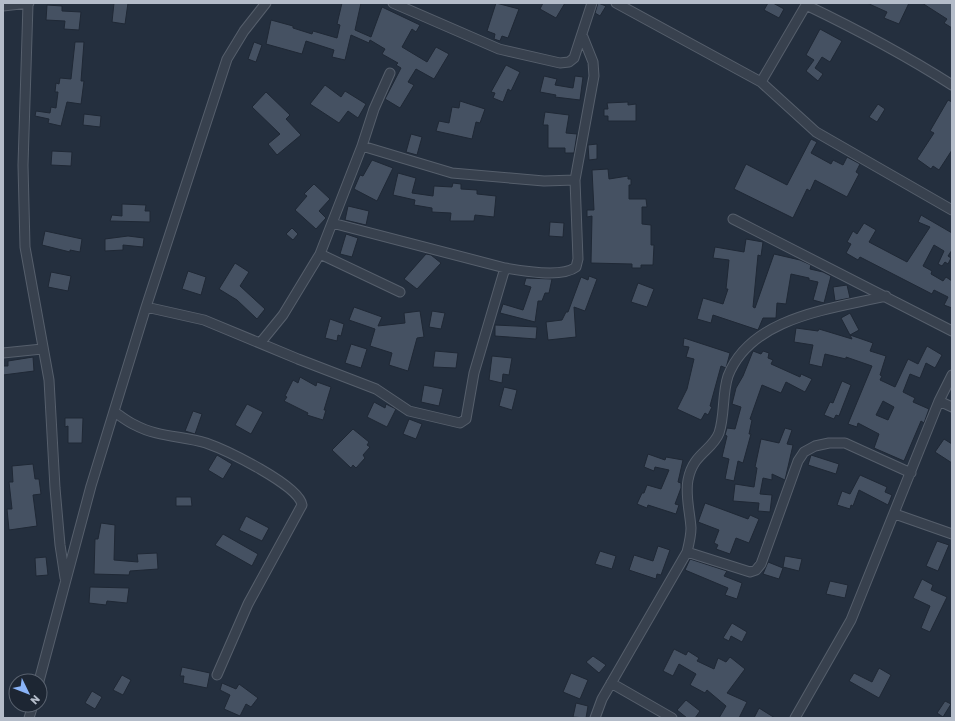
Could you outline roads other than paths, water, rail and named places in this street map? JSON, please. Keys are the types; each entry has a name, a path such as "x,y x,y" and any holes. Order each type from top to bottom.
{"street":[{"path":"41,673 91,486 146,307 227,59 244,31 266,3"},
{"path":"393,3 499,49 560,63 569,62 574,58 583,37 592,3"},
{"path":"616,3 761,82 816,132 952,210"},
{"path":"3,6 29,4 23,165 25,247 42,349 49,380 55,488 60,545 66,580"},
{"path":"761,82 806,4 918,64 952,86"},
{"path":"332,223 505,268 532,272 567,272 576,267 578,259 575,180 594,76 593,62 583,37"},
{"path":"261,342 284,315 320,254 362,146 374,110 390,73"},
{"path":"362,146 452,173 544,181 575,180"},
{"path":"733,219 952,331"},
{"path":"320,254 400,292"},
{"path":"146,307 204,320 376,389 409,411 460,423 466,419 474,373 505,268"},
{"path":"595,718 602,699 687,552 691,529 688,481 691,466 719,433 728,377 735,362 750,344 770,330 789,320 886,296"},
{"path":"3,353 42,349"},
{"path":"795,718 851,620 895,514 939,401 952,375"},
{"path":"939,401 952,407"},
{"path":"114,412 135,426 176,438 204,443 230,452 288,486 302,501 302,505 248,604 217,675"},
{"path":"687,552 750,572 756,570 761,564 798,461 804,452 815,446 829,443 845,443 911,473"},
{"path":"895,514 952,534"},
{"path":"611,683 672,718"}]}
